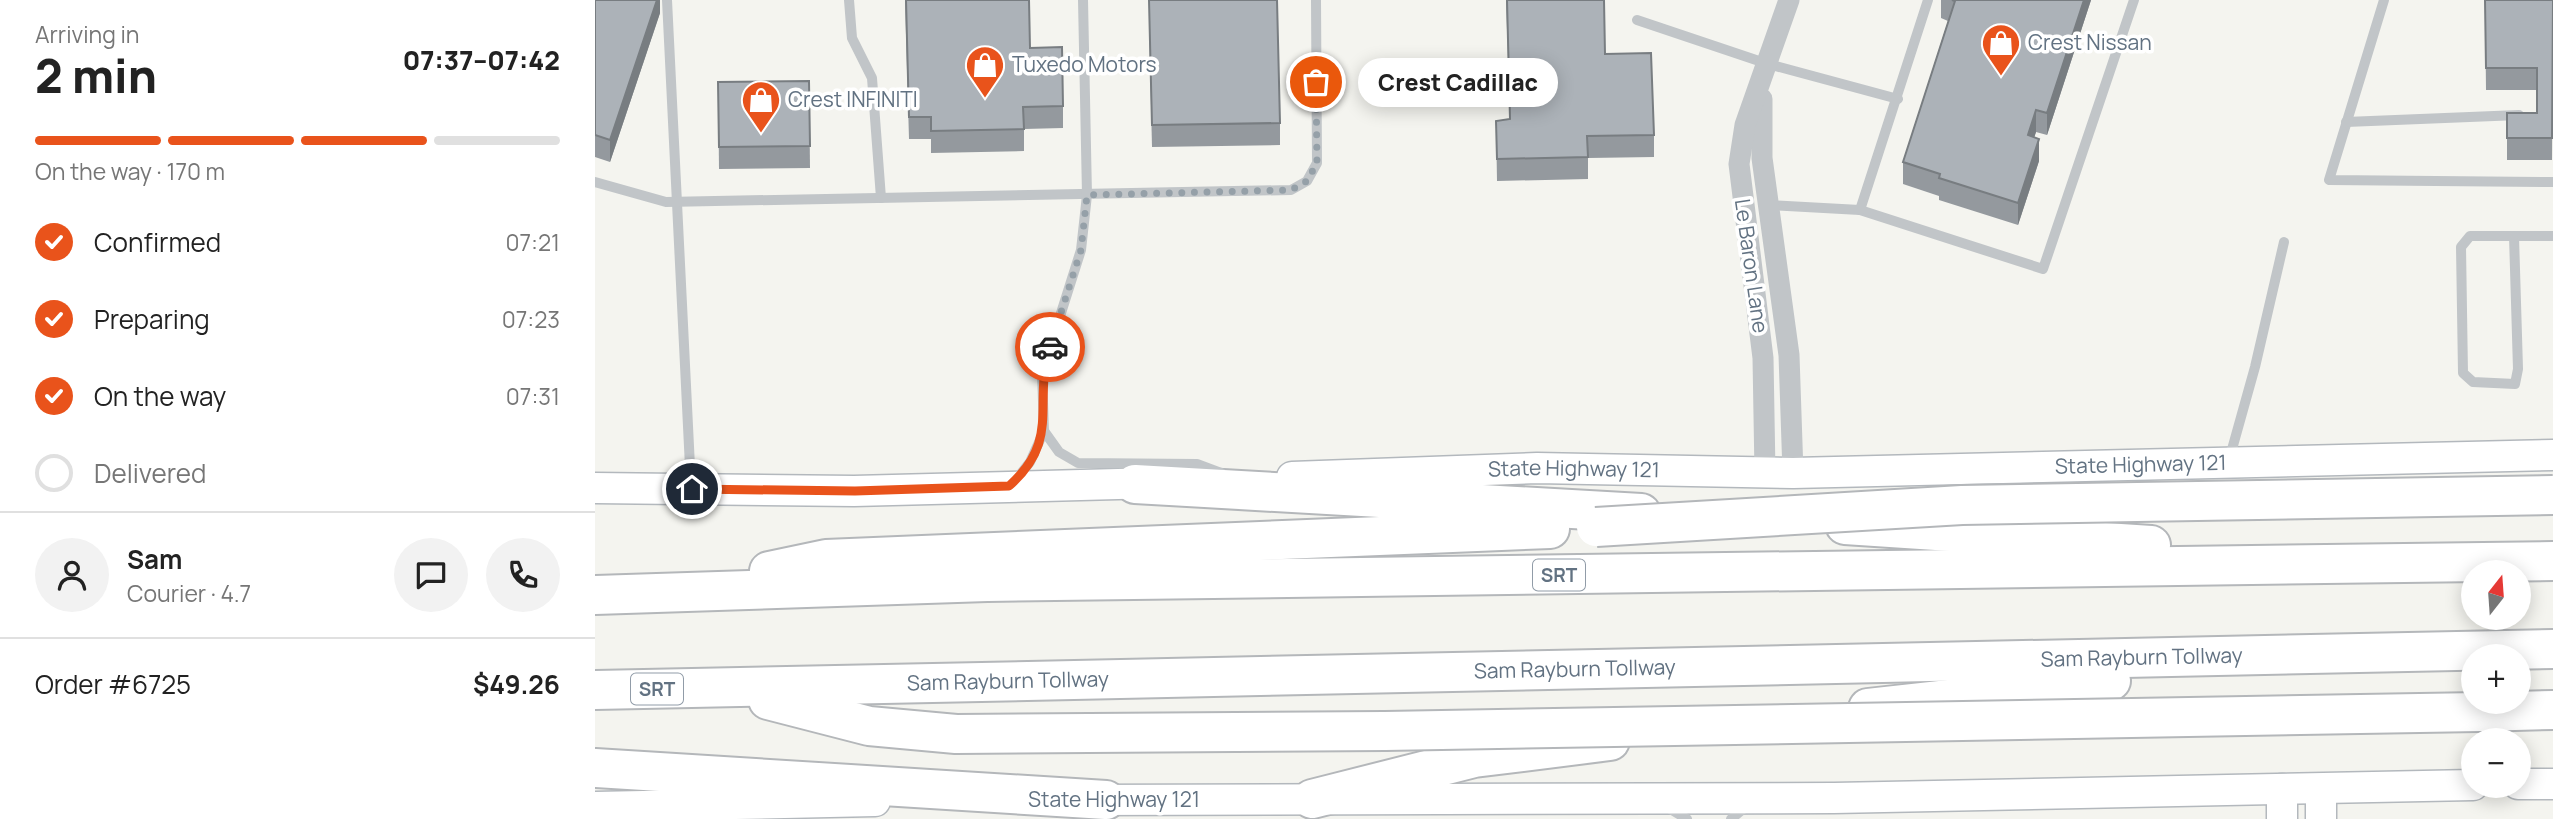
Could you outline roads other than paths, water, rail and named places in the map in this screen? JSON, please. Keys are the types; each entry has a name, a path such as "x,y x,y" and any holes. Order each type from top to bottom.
{"highway":[{"path":"1135,484 2454,564"},
{"path":"664,593 826,559 1435,535 1962,505 2553,495"},
{"name":"SRT","path":"595,595 987,582 2553,561"},
{"name":"Sam Rayburn Tollway","path":"595,690 2553,649"},
{"path":"1312,799 1474,758 1866,709 2364,653"},
{"path":"719,688 869,726 956,734 1385,731 2553,710"},
{"path":"595,768 1106,800"}],"main road":[{"name":"State Highway 121","path":"595,488 855,491 1135,484 1537,468 1779,473 2553,455"},
{"path":"2531,784 2553,784"},
{"name":"State Highway 121","path":"595,807 1106,800 1757,798 2461,785"},
{"path":"2281,819 2282,789"},
{"path":"2321,789 2321,819"}],"street":[{"name":"Le Baron Lane","path":"1779,473 1739,163 1745,124 1789,0"},
{"name":"Le Baron Lane","path":"1768,64 1763,88 1760,133 1789,355 1779,473"}],"lane":[{"path":"667,0 692,489"},
{"path":"849,0 852,38 872,78 881,198"},
{"path":"1009,486 1024,472 1044,431 1042,373 1081,250 1087,195 1083,0"},
{"path":"595,182 666,202 1291,190 1307,181 1317,163 1316,0"},
{"path":"1860,210 1928,0"},
{"path":"1768,205 1860,210 2043,269 2134,0"},
{"path":"2384,0 2329,180 2553,182"},
{"path":"1637,20 1768,64 1898,99"},
{"path":"2346,122 2537,114"},
{"path":"2514,236 2518,369 2515,384 2473,382 2463,373 2461,247 2470,236 2514,236 2553,236"},
{"path":"2228,461 2261,345 2284,242"},
{"path":"1044,431 1059,452 1078,463 1197,464 1238,480"},
{"path":"1646,797 1687,819"},
{"path":"1731,819 1757,798"}],"place":[{"name":"Crest Nissan","path":"2001,77"},
{"name":"Crest Cadillac","path":"1316,82"},
{"name":"Tuxedo Motors","path":"985,99"},
{"name":"Crest INFINITI","path":"761,134"}]}
